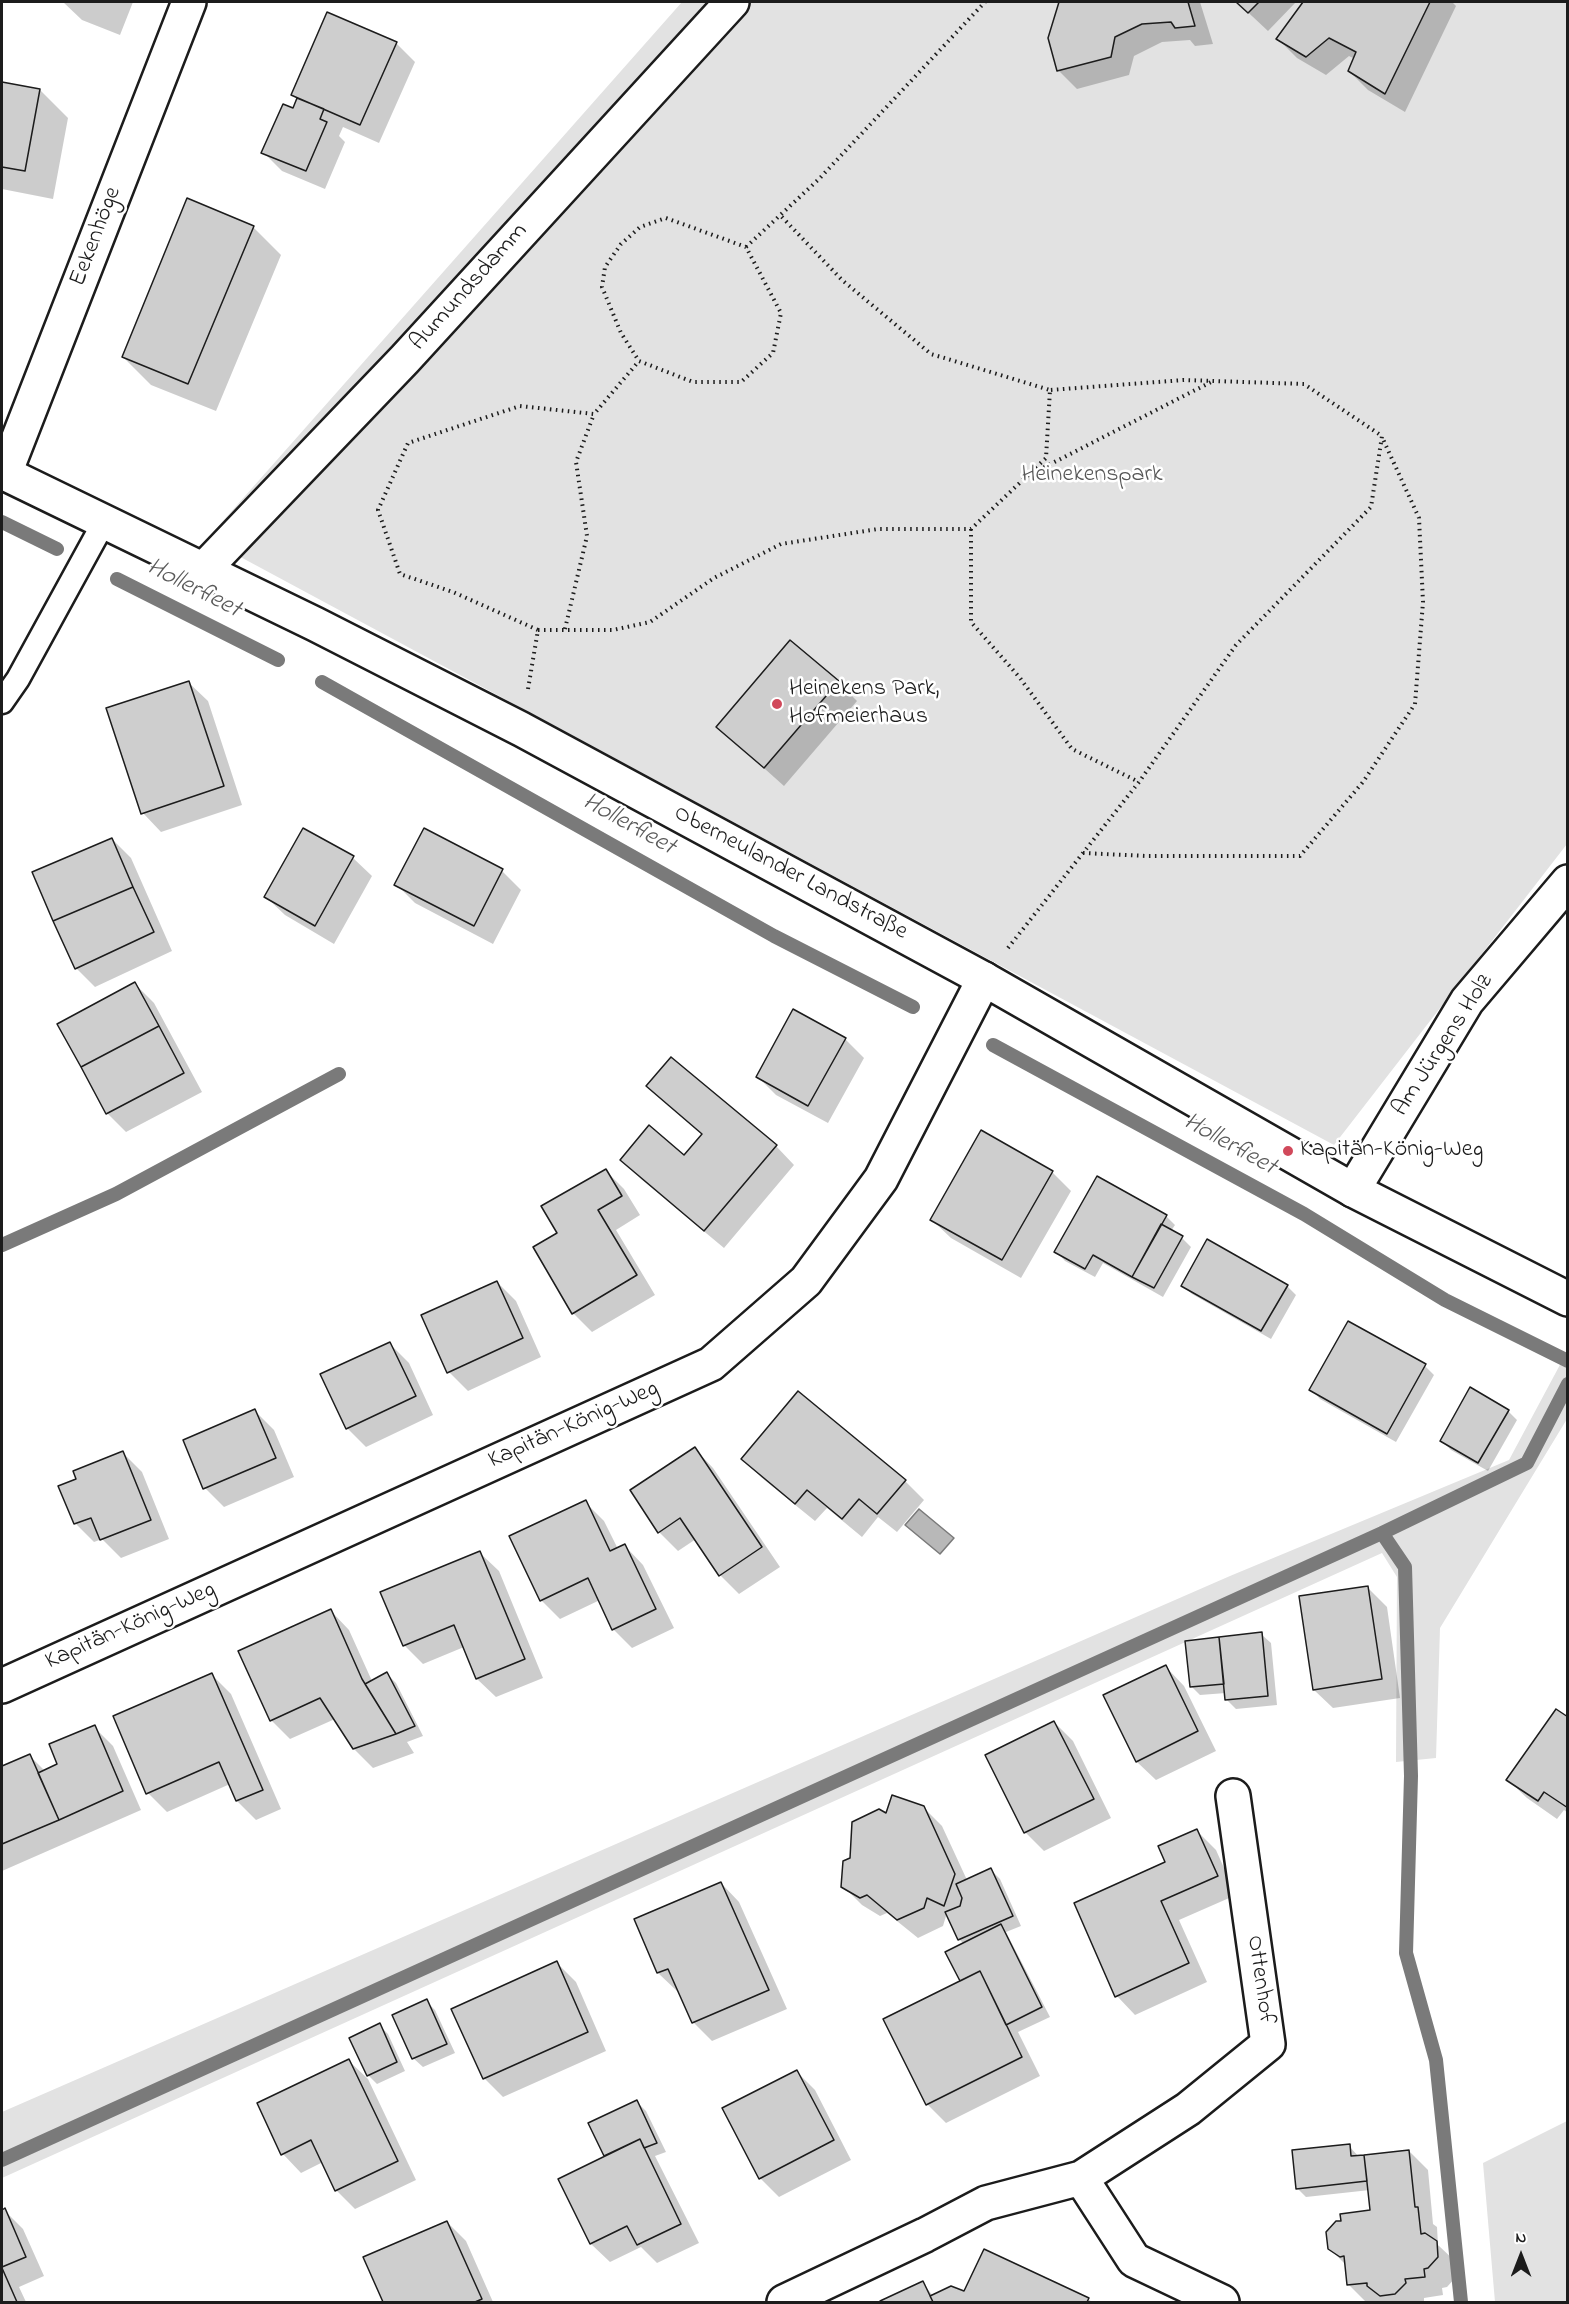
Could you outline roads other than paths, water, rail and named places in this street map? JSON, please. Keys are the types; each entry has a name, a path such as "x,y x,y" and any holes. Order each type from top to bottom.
{"street":[{"name":"Eekenhöge","path":"3,473 189,2"},
{"name":"Aumundsdamm","path":"203,570 405,359 732,2"},
{"name":"Oberneulander Landstraße","path":"3,473 315,624 521,729 984,979 1353,1190 1568,1299"},
{"name":"Am Jürgens Holz","path":"1353,1190 1467,1001 1568,882"},
{"name":"Kapitän-König-Weg","path":"2,1686 711,1364 806,1281 881,1179 984,979"},
{"name":"Ottenhof","path":"784,2302 925,2235 986,2203 1082,2178 1188,2109 1268,2044 1233,1796"},
{"path":"1082,2178 1134,2260 1222,2302"}],"lane":[{"path":"2,702 18,679 104,522"}],"waterway":[{"name":"Hollerfleet","path":"2,522 57,549"},
{"name":"Hollerfleet","path":"117,579 278,660"},
{"name":"Hollerfleet","path":"322,682 774,936 913,1007"},
{"name":"Hollerfleet","path":"993,1045 1304,1214 1445,1300 1568,1361"},
{"path":"2,1245 116,1194 339,1074"},
{"path":"2,2160 1382,1533 1527,1463 1568,1384"},
{"path":"1382,1533 1405,1567 1411,1776 1406,1953 1436,2060 1461,2302"}],"place":[{"name":"Heinekens Park, Hofmeierhaus","path":"777,704"},
{"name":"Kapitän-König-Weg","path":"1288,1151"}],"park label":[{"name":"Heinekenspark","path":"1092,476"}]}
